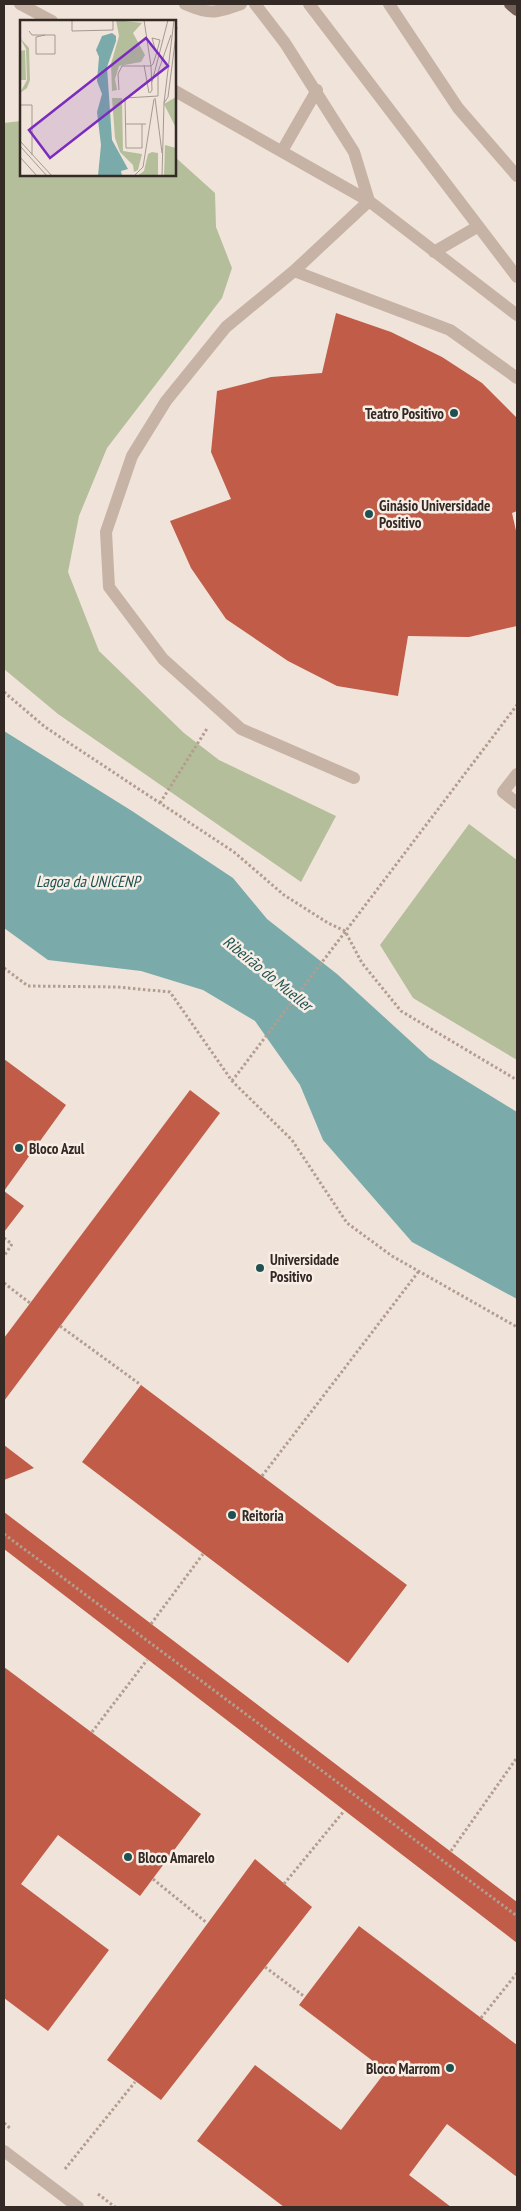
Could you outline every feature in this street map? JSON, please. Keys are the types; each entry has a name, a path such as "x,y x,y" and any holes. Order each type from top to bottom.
{"main road":[{"path":"510,4 517,10"}],"lane":[{"path":"20,4 50,20"},
{"path":"185,4 199,10 216,13 241,4"},
{"path":"255,4 285,43 317,90 354,152 369,201"},
{"path":"309,4 517,277"},
{"path":"389,4 458,108 517,176"},
{"path":"282,151 317,90"},
{"path":"176,92 369,201 517,315"},
{"path":"354,778 241,729 163,659 109,587 106,532 132,456 166,401 226,327 294,271 369,201"},
{"path":"434,252 478,226"},
{"path":"294,271 450,330 517,378"},
{"path":"517,774 503,792 517,803"},
{"path":"4,2151 78,2207"}],"path":[{"path":"4,692 45,727 234,852 284,896 328,923 345,931 362,963 401,1011 517,1080"},
{"path":"232,1081 517,705"},
{"path":"160,802 219,710"},
{"path":"4,968 28,986 116,987 170,992 232,1081 292,1140 347,1223 392,1256 517,1327"},
{"path":"4,1238 12,1244 4,1256"},
{"path":"262,1476 419,1271"},
{"path":"4,1283 30,1303"},
{"path":"60,1326 141,1385"},
{"path":"4,1534 517,1916"},
{"path":"151,1624 203,1554"},
{"path":"92,1732 148,1660"},
{"path":"451,1851 516,1759"},
{"path":"284,1884 344,1811"},
{"path":"153,1879 207,1923"},
{"path":"265,1966 305,1997"},
{"path":"480,2018 517,1973"},
{"path":"52,2188 135,2082"}],"green space":[{"path":"20,121 20,176 176,176 176,158 215,193 216,227 232,268 222,298 107,448 79,516 68,572 99,651 184,733 219,760 336,816 301,882 58,714 4,669 4,123"},
{"path":"469,824 517,860 517,1060 413,998 380,945"}],"water":[{"name":"Lagoa da UNICENP","path":"4,731 132,811 233,878 267,919 337,974 429,1058 517,1112 517,1299 412,1242 323,1140 300,1085 255,1021 203,990 141,971 48,960 4,928"}],"building":[{"path":"336,313 391,332 442,357 482,383 517,418 517,511 512,513 517,535 517,626 469,637 408,636 398,696 337,686 288,661 226,619 191,568 170,521 231,499 211,452 217,391 271,377 322,373"},
{"name":"Bloco Azul","path":"4,1059 66,1105 4,1191"},
{"path":"190,1090 220,1113 4,1401 4,1338"},
{"path":"4,1191 24,1206 4,1232"},
{"name":"Reitoria","path":"141,1385 407,1585 348,1663 82,1462"},
{"path":"4,1445 34,1468 4,1480"},
{"path":"4,1512 517,1902 517,1943 4,1549"},
{"name":"Bloco Amarelo","path":"4,1667 201,1814 140,1896 58,1835 21,1884 109,1950 48,2031 4,1998"},
{"path":"255,1859 312,1907 161,2100 107,2060"},
{"name":"Bloco Marrom","path":"359,1926 517,2045 517,2177 447,2124 409,2175 451,2207 284,2207 197,2141 255,2065 341,2130 386,2071 299,2005"}],"place":[{"name":"Teatro Positivo","path":"454,413"},
{"name":"Ginásio Universidade Positivo","path":"369,514"},
{"name":"Bloco Azul","path":"19,1148"},
{"name":"Universidade Positivo","path":"260,1268"},
{"name":"Reitoria","path":"232,1515"},
{"name":"Bloco Amarelo","path":"128,1857"},
{"name":"Bloco Marrom","path":"450,2068"}],"water label":[{"name":"Ribeirão do Mueller","path":"268,973"}]}
